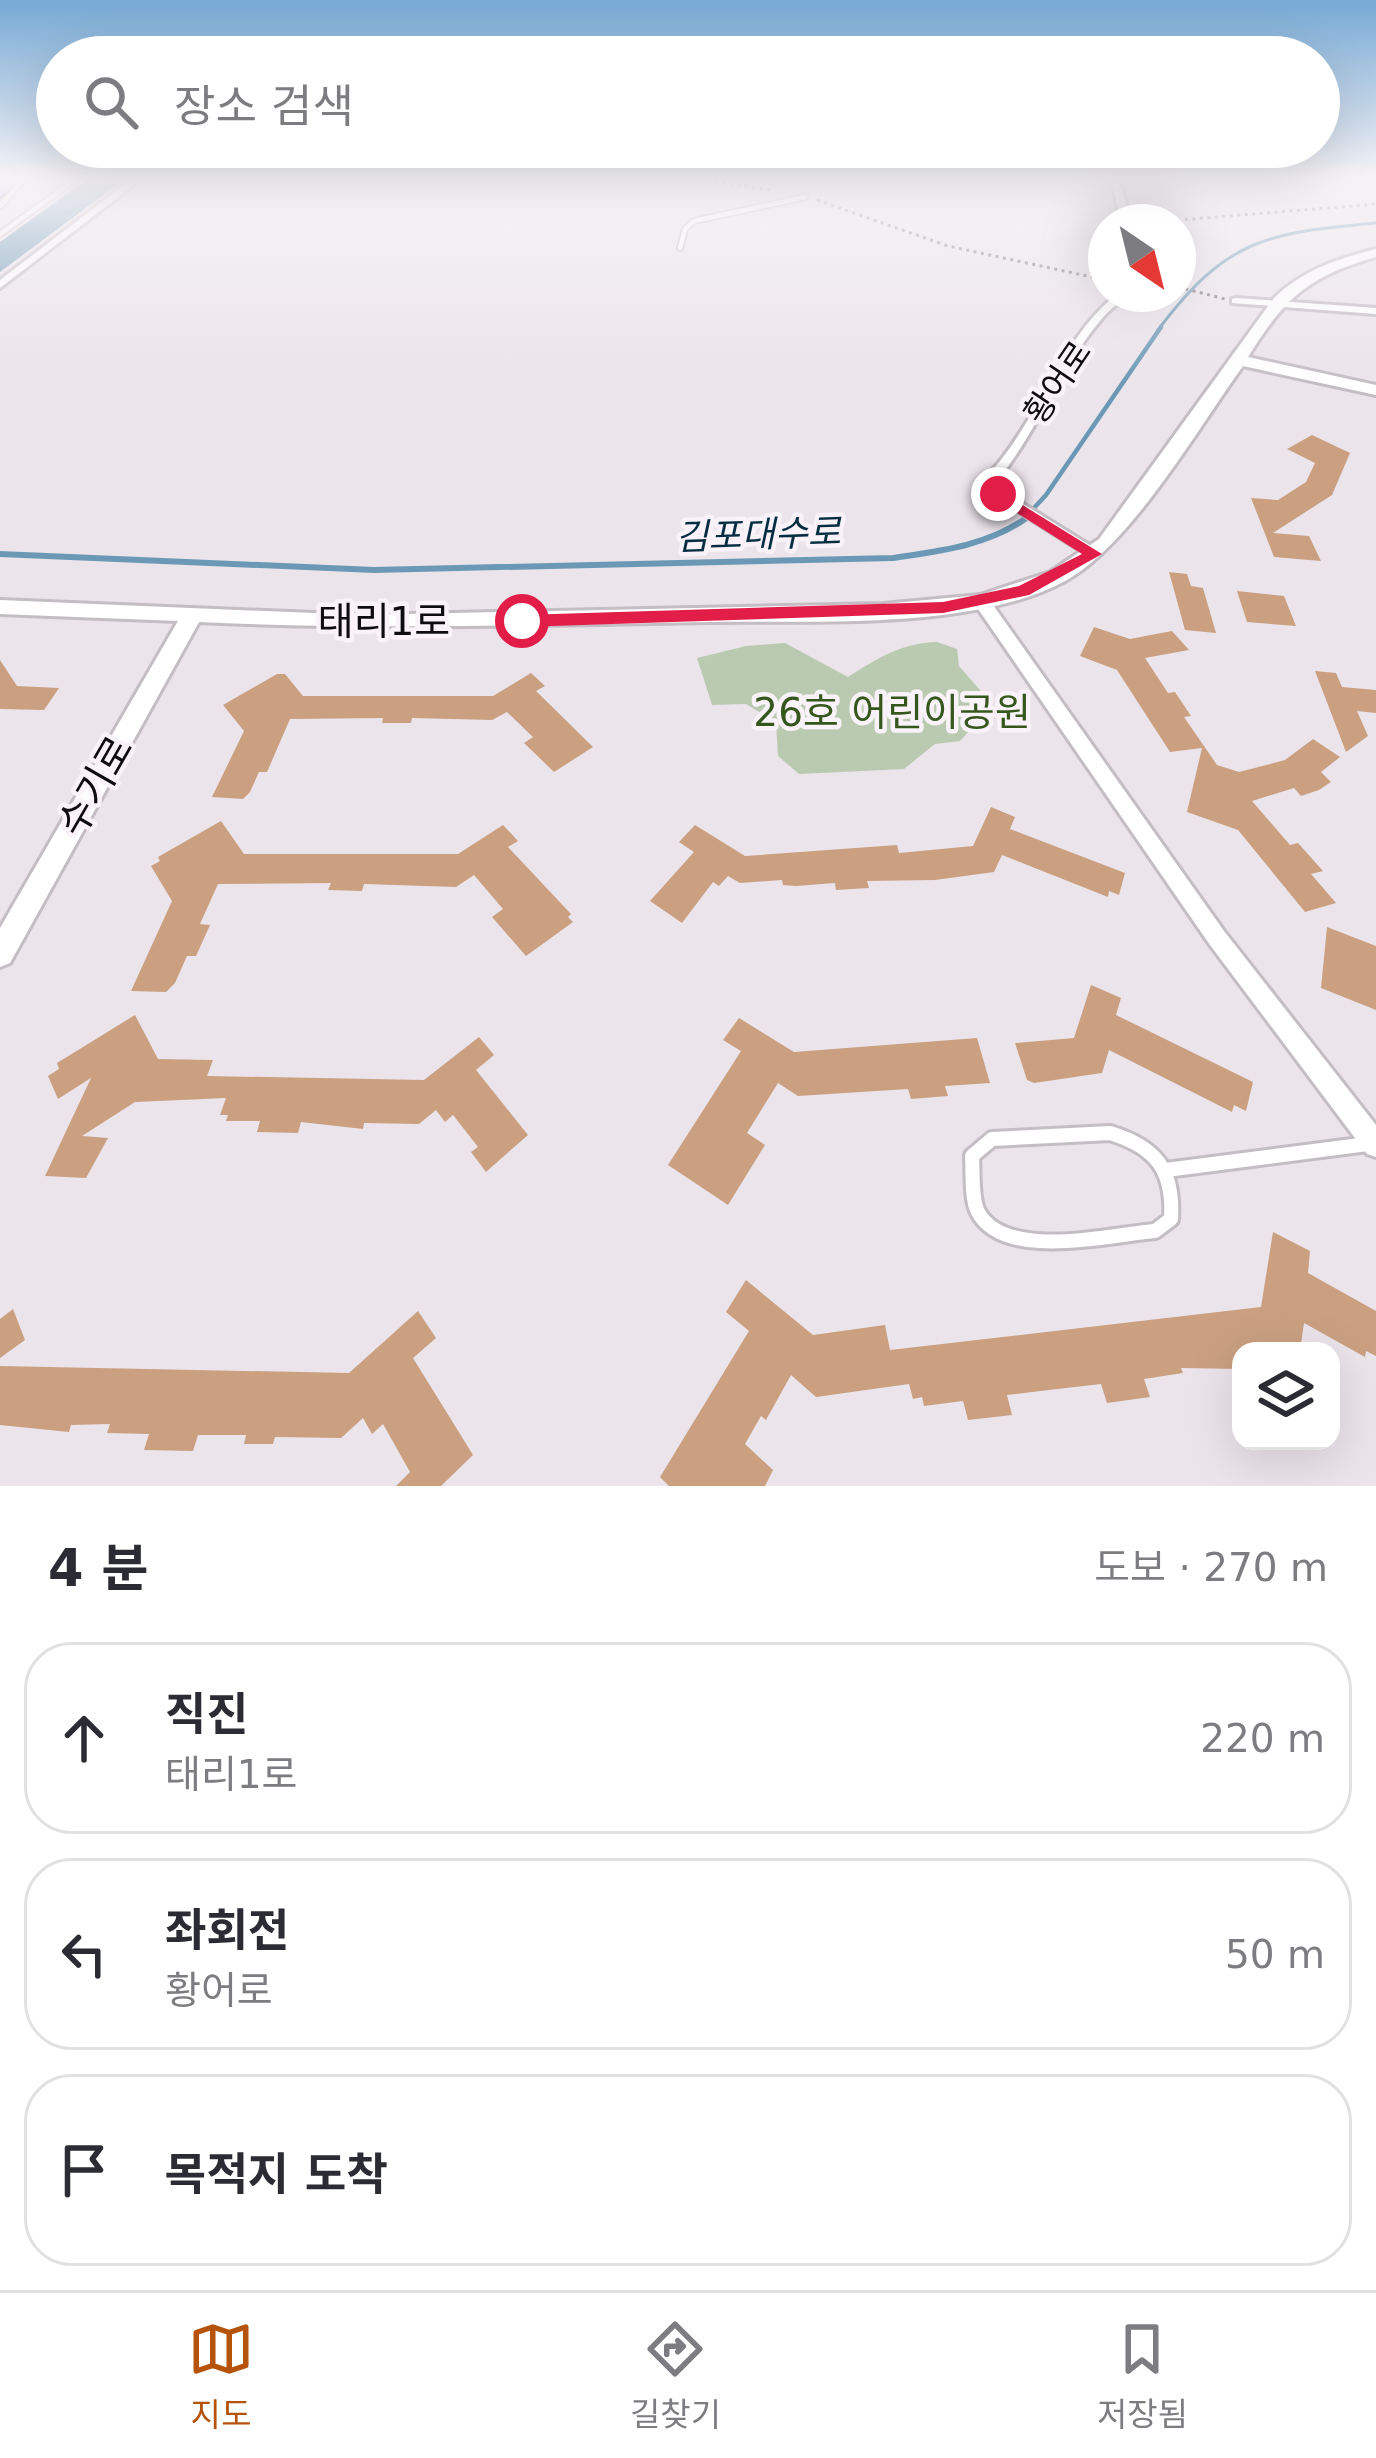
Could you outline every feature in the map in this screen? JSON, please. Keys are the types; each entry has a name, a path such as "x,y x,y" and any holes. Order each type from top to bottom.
{"street":[{"path":"0,285 49,247"},
{"path":"1272,304 1305,277 1376,253"},
{"path":"1236,302 1376,311"},
{"name":"태리1로","path":"0,607 191,618 568,620 883,611 982,602 1058,577 1094,554 1240,360 1272,304"},
{"name":"황어로","path":"1094,554 985,486 1010,458 1103,312"},
{"path":"1240,360 1376,390"},
{"path":"982,602 1217,938 1376,1144"},
{"name":"수기로","path":"0,954 191,618"}],"lane":[{"path":"1110,1133 1133,1139 1160,1158 1166,1170 1175,1186 1171,1219 1155,1231 1033,1242 1004,1238 977,1211 972,1156 992,1139 1110,1133"},
{"path":"1166,1170 1376,1144"}],"path":[{"path":"953,247 1088,276"},
{"path":"1196,291 1236,302"}],"green space":[{"name":"26호 어린이공원","path":"937,642 957,649 959,666 993,705 960,741 935,744 904,769 799,774 778,756 776,722 746,704 712,705 697,658 785,643 848,677 901,649"}],"water":[{"path":"0,247 33,247 0,272"}],"building":[{"path":"1312,435 1350,453 1332,495 1273,533 1309,536 1321,561 1274,557 1251,498 1278,500 1306,482 1315,463 1287,449"},
{"path":"1169,572 1187,574 1191,586 1203,588 1216,633 1185,630"},
{"path":"1237,591 1284,596 1296,626 1247,622"},
{"path":"1094,627 1130,639 1172,631 1189,650 1145,658 1168,693 1175,692 1191,716 1184,717 1217,765 1239,772 1285,760 1313,739 1340,757 1321,772 1331,782 1319,790 1301,796 1294,788 1252,801 1290,845 1298,843 1323,871 1311,874 1336,903 1305,912 1238,830 1187,812 1202,748 1170,752 1117,670 1080,656"},
{"path":"0,660 17,686 59,688 44,710 0,709"},
{"path":"1315,671 1336,673 1342,687 1376,690 1376,713 1357,711 1368,736 1346,752"},
{"path":"531,673 545,686 536,691 593,747 554,772 524,743 533,737 507,712 492,720 412,718 411,723 382,723 383,718 290,719 267,772 259,772 243,799 212,797 244,731 223,705 277,674 285,674 303,696 493,696"},
{"path":"991,807 1015,817 1010,829 1125,873 1119,895 1109,891 1108,897 1002,855 994,872 935,880 867,881 869,888 836,890 835,883 796,886 783,885 782,880 740,883 728,876 719,886 713,882 682,923 650,901 694,852 679,842 695,825 745,856 897,845 899,853 973,846"},
{"path":"221,821 244,854 458,854 503,825 518,841 508,847 571,914 568,917 573,922 526,956 492,917 503,909 474,875 456,887 364,884 362,891 328,890 331,883 218,884 200,924 210,925 196,956 187,956 175,983 166,992 131,991 172,901 151,866 160,861 158,857"},
{"path":"1327,927 1376,946 1376,1010 1321,988"},
{"path":"1091,985 1121,998 1116,1015 1253,1082 1246,1111 1234,1105 1232,1112 1109,1050 1102,1073 1034,1083 1027,1080 1015,1043 1074,1038"},
{"path":"135,1015 158,1059 213,1060 207,1076 424,1080 479,1037 494,1055 476,1070 528,1135 486,1172 471,1152 478,1147 453,1115 445,1122 436,1110 419,1124 364,1123 363,1129 301,1122 298,1133 257,1132 260,1121 226,1121 228,1115 220,1115 226,1098 135,1102 82,1136 108,1138 86,1178 45,1176 91,1078 58,1099 48,1076 59,1069 57,1063"},
{"path":"739,1018 794,1052 977,1038 990,1083 945,1086 948,1096 911,1099 908,1089 798,1096 778,1083 747,1133 765,1145 728,1205 668,1165 741,1051 723,1040"},
{"path":"1273,1232 1310,1251 1308,1273 1376,1311 1376,1356 1366,1351 1365,1357 1304,1323 1301,1342 1232,1342 1232,1369 1181,1368 1183,1373 1144,1379 1150,1397 1107,1403 1101,1384 1007,1395 1012,1415 968,1420 963,1401 924,1406 922,1397 913,1399 909,1384 816,1397 791,1375 766,1420 761,1416 745,1444 773,1470 765,1486 669,1486 660,1477 749,1331 726,1312 746,1280 813,1335 885,1325 890,1350 1261,1307"},
{"path":"13,1309 25,1340 0,1358 0,1319"},
{"path":"418,1311 436,1338 413,1358 473,1455 441,1486 396,1486 410,1472 383,1424 372,1434 363,1418 341,1438 275,1437 273,1444 244,1444 246,1435 198,1435 193,1451 144,1450 149,1434 107,1433 110,1424 71,1425 69,1432 0,1425 0,1366 349,1373"}],"waterway":[{"name":"김포대수로","path":"1158,330 1206,276 1249,247"},
{"name":"김포대수로","path":"1022,521 1046,495 1161,327"},
{"name":"김포대수로","path":"0,554 374,570 893,558 978,541 1022,521"}],"route":[{"path":"522,621 943,607 1023,591 1058,577 1094,554 998,494"}]}
